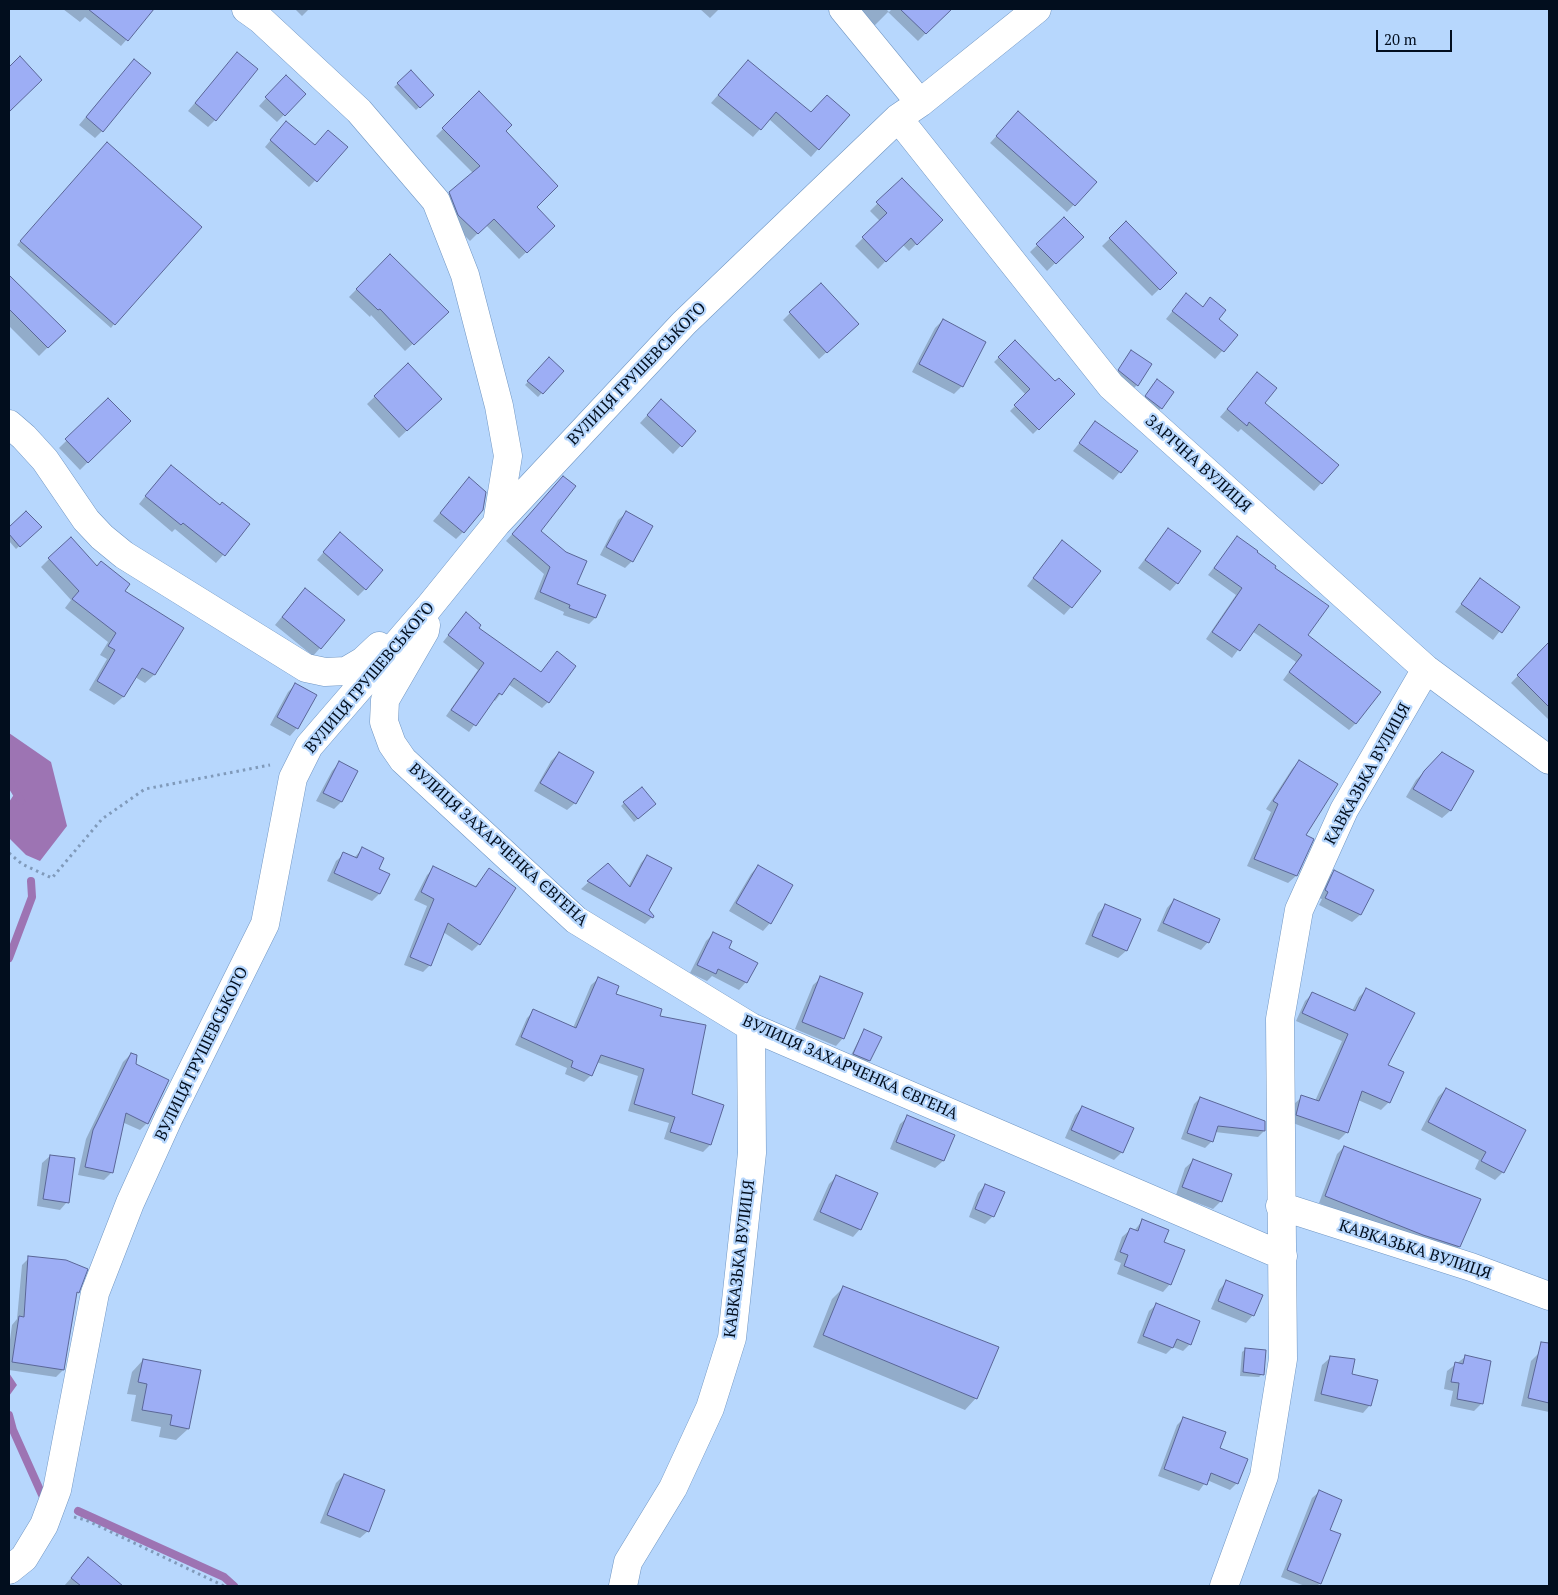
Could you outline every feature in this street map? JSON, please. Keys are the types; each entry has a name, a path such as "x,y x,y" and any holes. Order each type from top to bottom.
{"street":[{"path":"246,9 359,111 436,201 465,275 500,415 508,456 497,523"},
{"name":"ЗАРІЧНА ВУЛИЦЯ","path":"843,9 909,110 1111,386 1426,669 1549,760"},
{"name":"ВУЛИЦЯ ГРУШЕВСЬКОГО","path":"9,1570 24,1558 44,1525 57,1490 95,1293 130,1203 165,1126 265,924 293,778 310,746 429,607 497,523 684,323 909,110 1037,9"},
{"path":"9,424 45,460 86,520 102,538 124,555 306,668 324,672 346,671 363,661 406,620 429,607"},
{"name":"ВУЛИЦЯ ЗАХАРЧЕНКА ЄВГЕНА","path":"429,607 425,631 385,700 384,722 392,744 403,760 576,920 752,1027 1283,1256"},
{"name":"КАВКАЗЬКА ВУЛИЦЯ","path":"1224,1586 1264,1476 1283,1358 1283,1256 1280,1206 1280,1019 1299,910 1344,810 1426,669"},
{"name":"КАВКАЗЬКА ВУЛИЦЯ","path":"623,1586 628,1562 673,1488 710,1408 732,1338 752,1153 752,1027"},
{"name":"КАВКАЗЬКА ВУЛИЦЯ","path":"1280,1206 1471,1267 1549,1296"}],"path":[{"path":"9,853 22,864 52,878 102,819 145,789 303,759"},
{"path":"49,1511 86,1520 224,1586"}],"shaded area":[{"path":"9,733 51,762 67,826 40,861 26,855 9,838 9,802 17,790 9,782"},
{"path":"9,1373 17,1385 9,1396"}],"building":[{"path":"88,9 154,9 128,41"},
{"path":"900,9 952,9 926,34"},
{"path":"237,52 258,69 216,121 195,103"},
{"path":"20,56 42,80 9,112 9,67"},
{"path":"134,59 151,73 103,132 86,117"},
{"path":"748,60 811,112 827,95 850,115 819,150 776,112 761,130 718,95"},
{"path":"411,70 434,95 420,108 397,83"},
{"path":"286,75 306,94 285,116 265,97"},
{"path":"479,91 512,125 506,131 558,186 537,207 555,226 527,253 494,219 478,234 458,215 449,192 480,166 442,128"},
{"path":"1018,111 1097,182 1075,206 996,136"},
{"path":"286,121 315,145 328,130 348,147 317,182 270,140"},
{"path":"107,142 202,227 115,325 20,241"},
{"path":"902,178 943,220 917,245 911,238 886,262 862,237 887,213 876,202"},
{"path":"1064,217 1084,237 1056,264 1036,244"},
{"path":"1126,221 1177,273 1160,290 1109,238"},
{"path":"390,254 449,312 414,345 380,309 378,310 356,289"},
{"path":"9,275 66,331 48,348 9,309"},
{"path":"821,283 859,324 827,353 789,312"},
{"path":"1186,293 1203,307 1210,297 1226,310 1219,319 1238,335 1224,352 1172,311"},
{"path":"943,319 986,342 963,387 919,364"},
{"path":"1015,340 1055,381 1059,378 1075,394 1039,430 1014,405 1030,389 998,357"},
{"path":"1131,350 1152,364 1138,386 1118,370"},
{"path":"549,357 564,371 543,394 527,381"},
{"path":"408,363 442,399 407,431 374,396"},
{"path":"1257,372 1277,388 1265,403 1339,465 1322,484 1249,422 1247,426 1227,409"},
{"path":"1157,379 1174,392 1162,409 1145,396"},
{"path":"108,398 131,421 88,463 65,439"},
{"path":"661,399 696,431 682,447 647,415"},
{"path":"1095,421 1138,451 1121,473 1079,443"},
{"path":"171,465 220,505 222,502 250,524 225,556 183,523 181,525 145,496"},
{"path":"563,476 576,486 541,531 566,552 587,561 577,584 606,595 596,618 569,608 570,605 540,592 550,567 512,534"},
{"path":"469,477 486,492 483,510 464,533 440,513"},
{"path":"26,511 42,527 20,547 9,534 9,527"},
{"path":"626,511 653,526 633,562 606,547"},
{"path":"1168,528 1201,551 1178,584 1145,560"},
{"path":"340,532 383,570 366,590 323,552"},
{"path":"1237,536 1276,566 1275,568 1329,606 1308,635 1381,692 1356,724 1289,672 1302,655 1259,624 1240,651 1212,632 1242,588 1214,568"},
{"path":"71,537 97,566 101,561 130,584 125,591 184,628 155,675 142,668 124,697 97,681 115,650 108,646 116,633 72,599 79,591 48,558"},
{"path":"1062,540 1101,571 1072,608 1033,578"},
{"path":"1480,578 1520,607 1502,633 1461,604"},
{"path":"305,588 345,620 321,649 282,617"},
{"path":"466,612 481,625 479,628 541,672 557,651 576,666 549,703 514,678 502,695 499,693 476,726 451,710 484,663 448,635"},
{"path":"1549,642 1549,707 1517,675"},
{"path":"295,683 317,695 298,729 277,717"},
{"path":"559,752 594,772 576,804 540,783"},
{"path":"1442,752 1474,771 1451,811 1413,789 1424,771"},
{"path":"1299,760 1338,784 1306,835 1314,839 1297,876 1254,859 1278,804 1273,801"},
{"path":"339,761 358,771 342,802 323,793"},
{"path":"642,787 656,804 638,819 623,802"},
{"path":"362,847 384,858 379,869 390,874 380,894 334,873 343,852 357,858"},
{"path":"647,855 672,868 649,910 654,916 653,918 587,881 608,863 630,887"},
{"path":"758,865 793,885 771,924 736,903"},
{"path":"433,866 476,887 489,868 516,888 480,945 448,923 431,966 410,957 434,899 421,892"},
{"path":"1334,870 1374,890 1361,915 1325,898 1328,892 1325,890"},
{"path":"1174,899 1220,919 1209,943 1163,923"},
{"path":"1105,904 1141,919 1127,951 1092,936"},
{"path":"713,932 732,941 729,948 758,963 747,983 718,969 716,974 697,965"},
{"path":"820,976 863,993 844,1039 802,1022"},
{"path":"598,977 619,986 616,994 662,1009 660,1016 706,1025 692,1094 724,1105 711,1145 670,1132 675,1117 634,1104 644,1069 601,1055 592,1076 571,1067 573,1061 521,1037 533,1009 576,1028"},
{"path":"1366,988 1415,1013 1388,1065 1404,1072 1390,1103 1362,1091 1348,1133 1296,1115 1301,1095 1319,1101 1348,1034 1302,1013 1312,992 1355,1011"},
{"path":"864,1029 882,1037 870,1061 853,1054"},
{"path":"131,1053 137,1055 136,1064 169,1080 148,1124 126,1113 113,1173 85,1167 93,1130"},
{"path":"1446,1088 1526,1130 1504,1173 1481,1161 1486,1152 1428,1122"},
{"path":"1200,1097 1265,1121 1265,1131 1218,1126 1213,1142 1187,1133"},
{"path":"1082,1106 1134,1128 1123,1153 1071,1130"},
{"path":"907,1115 955,1135 944,1161 896,1142"},
{"path":"1344,1146 1481,1199 1460,1247 1423,1235 1325,1196"},
{"path":"50,1155 75,1158 69,1203 43,1199"},
{"path":"1193,1159 1232,1174 1222,1202 1182,1187"},
{"path":"836,1175 878,1193 861,1230 820,1212"},
{"path":"985,1184 1005,1192 994,1217 975,1209"},
{"path":"1142,1219 1169,1230 1164,1242 1185,1250 1171,1285 1124,1266 1128,1255 1120,1252 1130,1228 1138,1231"},
{"path":"28,1256 66,1260 88,1269 79,1293 77,1292 64,1370 12,1362 19,1316 24,1317"},
{"path":"1226,1280 1263,1295 1254,1316 1218,1301"},
{"path":"843,1286 999,1347 977,1399 823,1335"},
{"path":"1156,1303 1200,1321 1191,1345 1177,1339 1173,1348 1143,1336"},
{"path":"1541,1342 1549,1343 1549,1403 1528,1398"},
{"path":"1245,1348 1266,1350 1264,1375 1243,1372"},
{"path":"1465,1355 1491,1361 1483,1404 1457,1399 1459,1383 1451,1382 1455,1362 1463,1364"},
{"path":"1330,1356 1355,1359 1352,1374 1378,1380 1371,1406 1321,1394"},
{"path":"143,1359 201,1370 189,1429 170,1425 172,1415 142,1410 147,1384 138,1382"},
{"path":"1183,1417 1226,1432 1220,1448 1248,1459 1238,1484 1211,1473 1207,1485 1164,1469"},
{"path":"344,1474 385,1490 369,1532 327,1515"},
{"path":"1319,1490 1342,1500 1330,1530 1341,1534 1321,1584 1287,1570"},
{"path":"88,1557 123,1586 81,1586 71,1578"}],"waterway":[{"path":"9,781 21,801"},
{"path":"9,958 32,897 31,881"},
{"path":"9,1415 13,1430 43,1497"},
{"path":"78,1511 224,1577 234,1586"}]}
